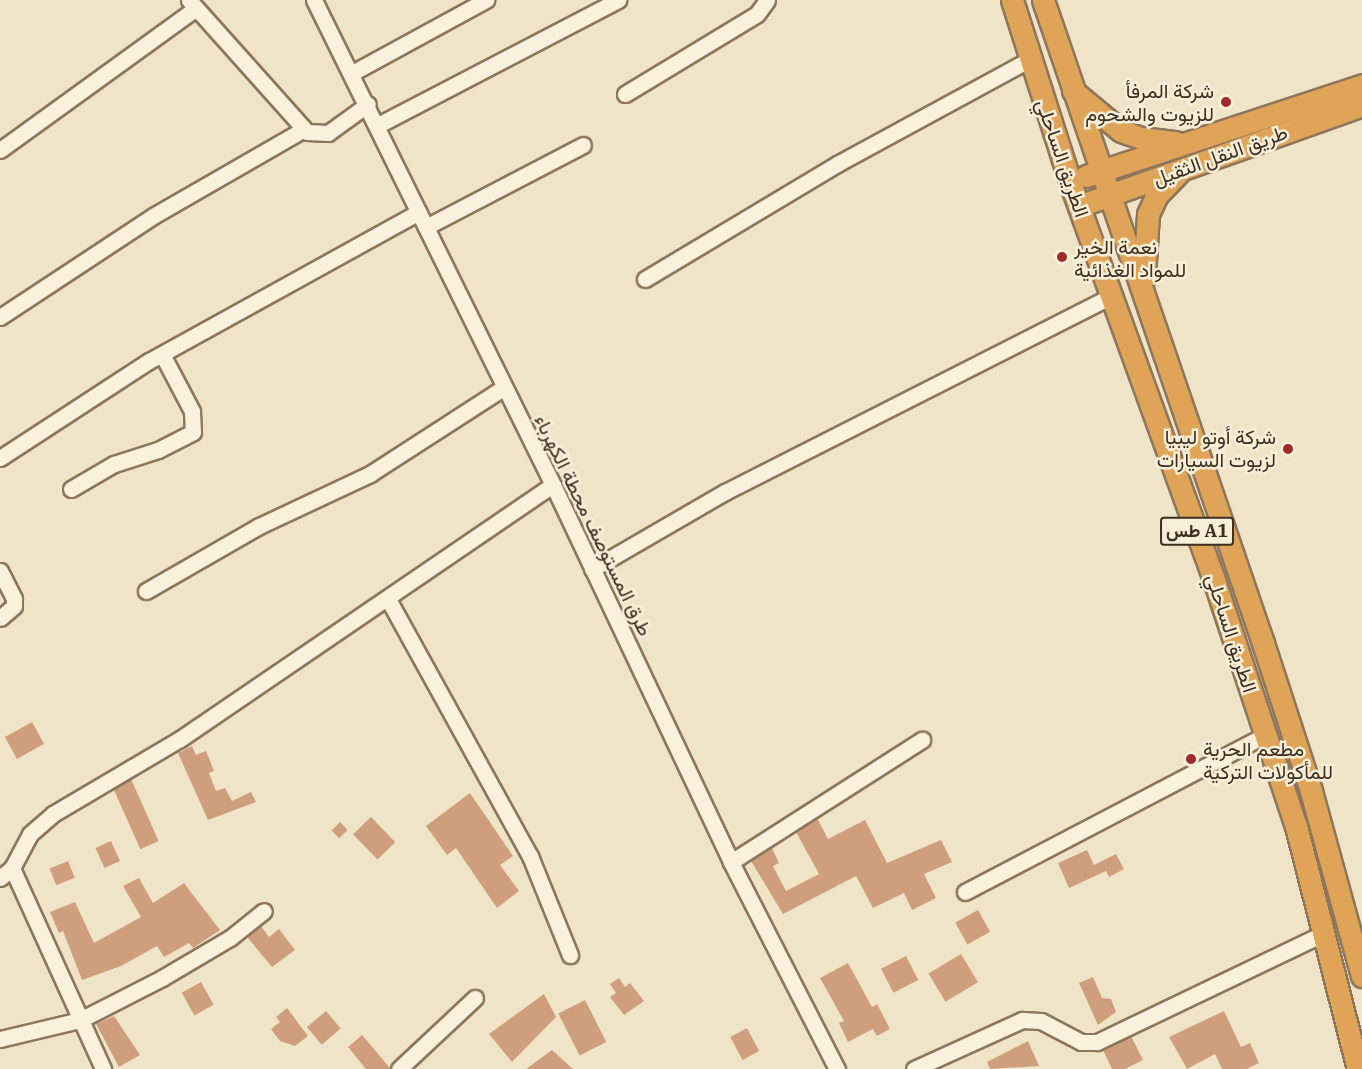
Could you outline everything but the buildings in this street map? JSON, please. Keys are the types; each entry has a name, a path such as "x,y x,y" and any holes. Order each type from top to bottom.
{"highway":[{"name":"الطريق الساحلي","path":"1012,0 1078,206 1112,296 1296,826 1358,1069"},
{"name":"الطريق الساحلي","path":"1043,0 1099,172 1144,294 1311,791 1362,976"},
{"name":"طريق النقل الثقيل","path":"1078,206 1107,195 1191,152 1362,85"},
{"path":"1071,89 1121,130 1191,152 1148,214 1144,238 1144,294"},
{"name":"طريق النقل الثقيل","path":"1070,182 1099,172 1191,152 1362,105"}],"street":[{"name":"طرق المستوصف محطة الكهرباء","path":"314,0 368,104 503,388 553,485 731,862 837,1069"},
{"path":"352,73 486,0"},
{"path":"378,125 618,0"},
{"path":"625,94 757,14 767,0"},
{"path":"0,150 193,4 304,129 317,135 328,133 368,104"},
{"path":"645,279 858,152 1030,59"},
{"path":"0,317 153,216 304,129"},
{"path":"426,226 583,145"},
{"path":"0,458 162,354 419,212"},
{"path":"592,569 725,492 1112,296"},
{"path":"71,489 114,464 158,450 193,432 192,411 162,354"},
{"path":"146,591 259,526 370,474 503,388"},
{"path":"0,878 12,868 30,834 52,814 180,739 553,485"},
{"path":"0,571 14,599 14,606 0,618"},
{"path":"388,599 530,856 570,955"},
{"path":"965,892 1265,735"},
{"path":"731,862 922,740"},
{"path":"12,868 103,1069"},
{"path":"0,1040 80,1020 162,978 230,938 264,911"},
{"path":"914,1069 1022,1020 1041,1021 1081,1042 1097,1042 1324,933"},
{"path":"399,1069 475,998"}],"place":[{"name":"شركة المرفأ للزيوت والشحوم","path":"1226,102"},
{"name":"نعمة الخير للمواد الغذائية","path":"1062,257"},
{"name":"شركة أوتو ليبيا لزيوت السيارات","path":"1288,449"},
{"name":"مطعم الحرية للمأكولات التركية","path":"1191,759"}]}
